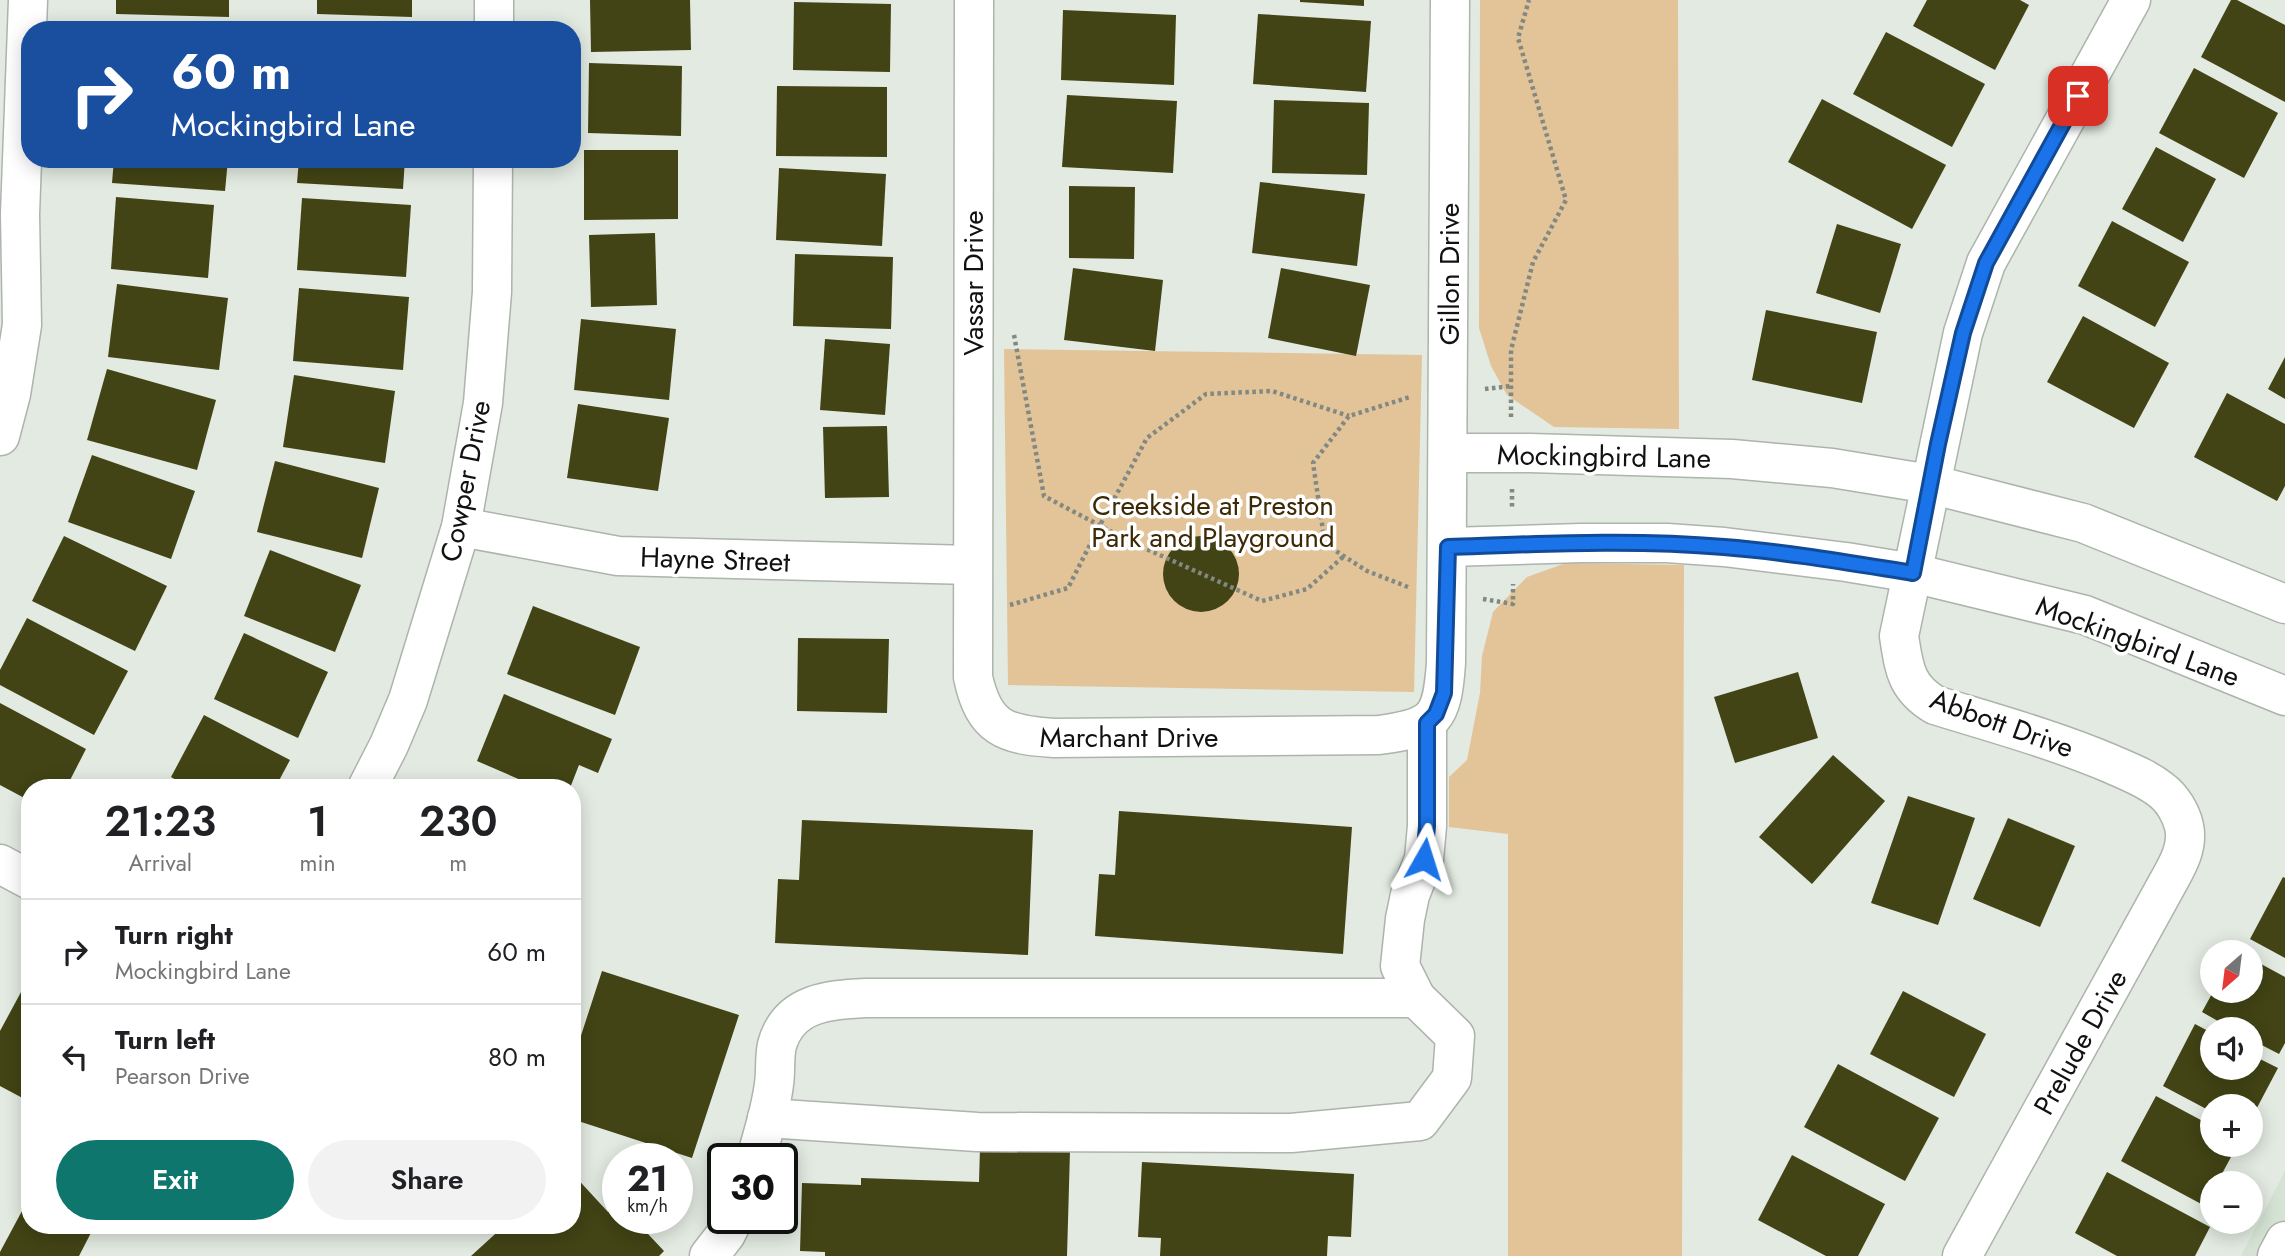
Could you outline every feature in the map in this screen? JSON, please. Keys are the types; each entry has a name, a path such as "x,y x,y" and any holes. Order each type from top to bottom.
{"street":[{"path":"27,21 28,0"},
{"path":"494,0 494,21"},
{"name":"Vassar Drive","path":"972,565 974,0"},
{"name":"Gillon Drive","path":"1448,547 1450,0"},
{"name":"Abbott Drive","path":"2131,0 1986,263 1963,333 1899,636 1905,674 1923,698 1935,705 2083,752 2137,775 2171,799 2184,824"},
{"path":"0,436 12,394 22,325 22,168"},
{"name":"Cowper Drive","path":"372,779 408,700 461,527 484,389 492,292 493,168"},
{"name":"Mockingbird Lane","path":"1448,453 1732,459 1832,468 1930,484 2083,523 2285,604"},
{"name":"Hayne Street","path":"461,527 618,556 972,565"},
{"name":"Mockingbird Lane","path":"1448,547 1618,543 1724,547 1913,573 2085,615 2282,688"},
{"path":"767,1118 977,1132 1291,1133 1420,1121 1452,1078 1455,1035 1416,998 1400,966 1410,895 1424,859 1427,826 1427,723 1436,714 1444,693 1448,547"},
{"name":"Marchant Drive","path":"972,565 973,677 976,690 987,714 1011,733 1054,738 1379,735 1401,733 1427,723"},
{"name":"Prelude Drive","path":"1962,1256 2176,867 2185,839 2184,824"},
{"path":"0,864 21,875"},
{"path":"760,1143 774,1084 775,1058 782,1035 802,1009 825,1000 1416,998"},
{"path":"709,1256 726,1234"},
{"path":"2277,1256 2285,1241"}],"path":[{"path":"1511,386 1403,398 1349,416 1313,463 1325,544 1367,571 1409,587 1513,604 1511,350 1533,262 1566,200 1518,38 1528,0"},
{"path":"1014,335 1044,496 1133,543 1262,601 1307,589 1344,556"},
{"path":"1004,607 1068,588 1147,438 1206,394 1272,391 1349,416"}],"shaded area":[{"path":"2285,1171 2285,1256 2241,1256 2252,1234 2263,1234 2263,1214"}],"green space":[{"path":"1480,0 1678,0 1679,429 1554,427 1507,395 1491,366 1479,328"},
{"name":"Creekside at Preston Park and Playground","path":"1004,349 1422,355 1414,692 1008,685"},
{"path":"1566,563 1684,565 1682,1256 1508,1256 1508,834 1449,827 1449,777 1467,760 1480,693 1482,656 1493,612 1527,577"}],"building":[{"path":"116,0 229,0 229,17 116,14"},
{"path":"317,0 412,0 412,17 317,14"},
{"path":"590,0 690,0 691,50 591,52"},
{"path":"1364,0 1364,6 1300,2"},
{"path":"1927,0 2020,0 2029,5 1995,70 1913,26"},
{"path":"2231,0 2237,0 2285,25 2285,102 2201,57"},
{"path":"794,2 891,4 890,72 793,70"},
{"path":"1063,10 1176,15 1174,85 1061,80"},
{"path":"1258,14 1371,21 1366,92 1253,84"},
{"path":"1886,32 1985,84 1952,147 1853,94"},
{"path":"589,63 682,66 681,136 588,133"},
{"path":"2194,68 2278,113 2244,178 2159,133"},
{"path":"777,86 887,87 887,157 776,156"},
{"path":"1067,95 1177,101 1173,173 1062,167"},
{"path":"1822,99 1946,165 1912,229 1788,162"},
{"path":"1274,100 1369,103 1367,175 1272,173"},
{"path":"2156,147 2216,179 2183,242 2122,209"},
{"path":"584,150 678,150 678,219 584,220"},
{"path":"113,168 227,168 225,191 112,183"},
{"path":"298,168 404,168 403,189 297,183"},
{"path":"779,168 886,174 882,246 776,240"},
{"path":"1260,182 1365,194 1357,266 1252,253"},
{"path":"1069,186 1135,187 1134,259 1069,258"},
{"path":"116,197 214,205 208,278 111,269"},
{"path":"302,198 411,205 406,277 297,270"},
{"path":"2112,221 2189,262 2155,327 2078,286"},
{"path":"1837,224 1901,244 1880,313 1816,293"},
{"path":"655,233 657,305 591,307 589,235"},
{"path":"795,254 893,257 891,329 793,326"},
{"path":"1073,268 1163,280 1155,351 1064,340"},
{"path":"1281,268 1370,285 1356,356 1268,338"},
{"path":"117,284 228,298 219,370 108,357"},
{"path":"299,288 409,297 403,370 293,361"},
{"path":"1766,310 1877,332 1862,403 1752,380"},
{"path":"2083,316 2169,363 2134,428 2047,382"},
{"path":"581,319 676,329 669,400 574,390"},
{"path":"825,339 890,344 885,415 820,410"},
{"path":"2285,357 2285,399 2268,389"},
{"path":"107,369 216,400 197,470 87,440"},
{"path":"294,375 395,391 385,463 283,447"},
{"path":"2227,393 2285,424 2285,486 2277,501 2194,457"},
{"path":"578,404 669,418 658,491 567,478"},
{"path":"887,426 889,497 825,498 823,427"},
{"path":"92,455 195,491 171,559 68,522"},
{"path":"275,461 379,488 362,558 257,532"},
{"path":"64,536 167,586 135,651 32,601"},
{"path":"1194,536 1208,536 1222,542 1233,553 1239,574 1236,589 1228,601 1208,612 1194,612 1180,606 1169,595 1163,581 1163,567 1169,553 1180,542"},
{"path":"270,550 361,585 335,652 244,616"},
{"path":"533,606 640,647 615,715 507,674"},
{"path":"27,618 128,671 94,735 0,685 0,670"},
{"path":"244,633 328,672 298,738 214,699"},
{"path":"798,638 889,639 887,713 797,711"},
{"path":"1798,672 1818,738 1735,763 1714,697"},
{"path":"504,694 612,739 598,773 579,765 574,779 518,779 477,761"},
{"path":"0,703 86,749 71,779 21,779 21,796 0,785"},
{"path":"204,715 290,760 280,779 171,777"},
{"path":"1833,755 1885,801 1812,884 1759,837"},
{"path":"1908,796 1975,818 1938,925 1871,903"},
{"path":"1119,811 1352,827 1343,954 1095,936 1099,874 1115,875"},
{"path":"2008,818 2075,846 2040,927 1973,899"},
{"path":"802,820 1033,830 1028,955 775,943 778,879 799,880"},
{"path":"2283,877 2285,878 2285,958 2263,946 2263,940 2250,939"},
{"path":"2263,965 2285,977 2285,1043 2279,1054 2263,1046 2263,1017 2211,1017 2202,1012 2207,1003 2263,1003"},
{"path":"602,971 739,1015 693,1155 693,1143 646,1143 581,1122 581,1036"},
{"path":"1903,991 1986,1034 1954,1097 1870,1054"},
{"path":"21,992 21,1097 0,1086 0,1031"},
{"path":"2195,1024 2200,1027 2200,1080 2263,1080 2263,1060 2278,1068 2263,1096 2263,1094 2200,1094 2200,1106 2163,1086"},
{"path":"1838,1064 1939,1118 1905,1181 1804,1127"},
{"path":"2156,1096 2200,1120 2200,1157 2231,1157 2223,1171 2200,1171 2200,1203 2121,1161"},
{"path":"980,1148 1070,1151 1067,1256 825,1256 825,1252 800,1251 802,1183 861,1185 861,1178 979,1182"},
{"path":"1792,1155 1885,1204 1858,1256 1826,1256 1758,1220"},
{"path":"1142,1162 1354,1174 1351,1237 1328,1236 1327,1256 1160,1256 1161,1238 1138,1237"},
{"path":"2107,1172 2200,1222 2200,1234 2206,1234 2195,1256 2117,1256 2075,1233"},
{"path":"581,1183 602,1206 602,1234 648,1234 664,1251 659,1256 471,1256 495,1234 581,1234"},
{"path":"21,1213 21,1234 90,1234 79,1256 0,1256"}],"route":[{"path":"1424,859 1427,826 1427,723 1436,714 1444,693 1448,547 1667,543 1724,547 1913,573 1963,333 1986,263 2078,96"}]}
